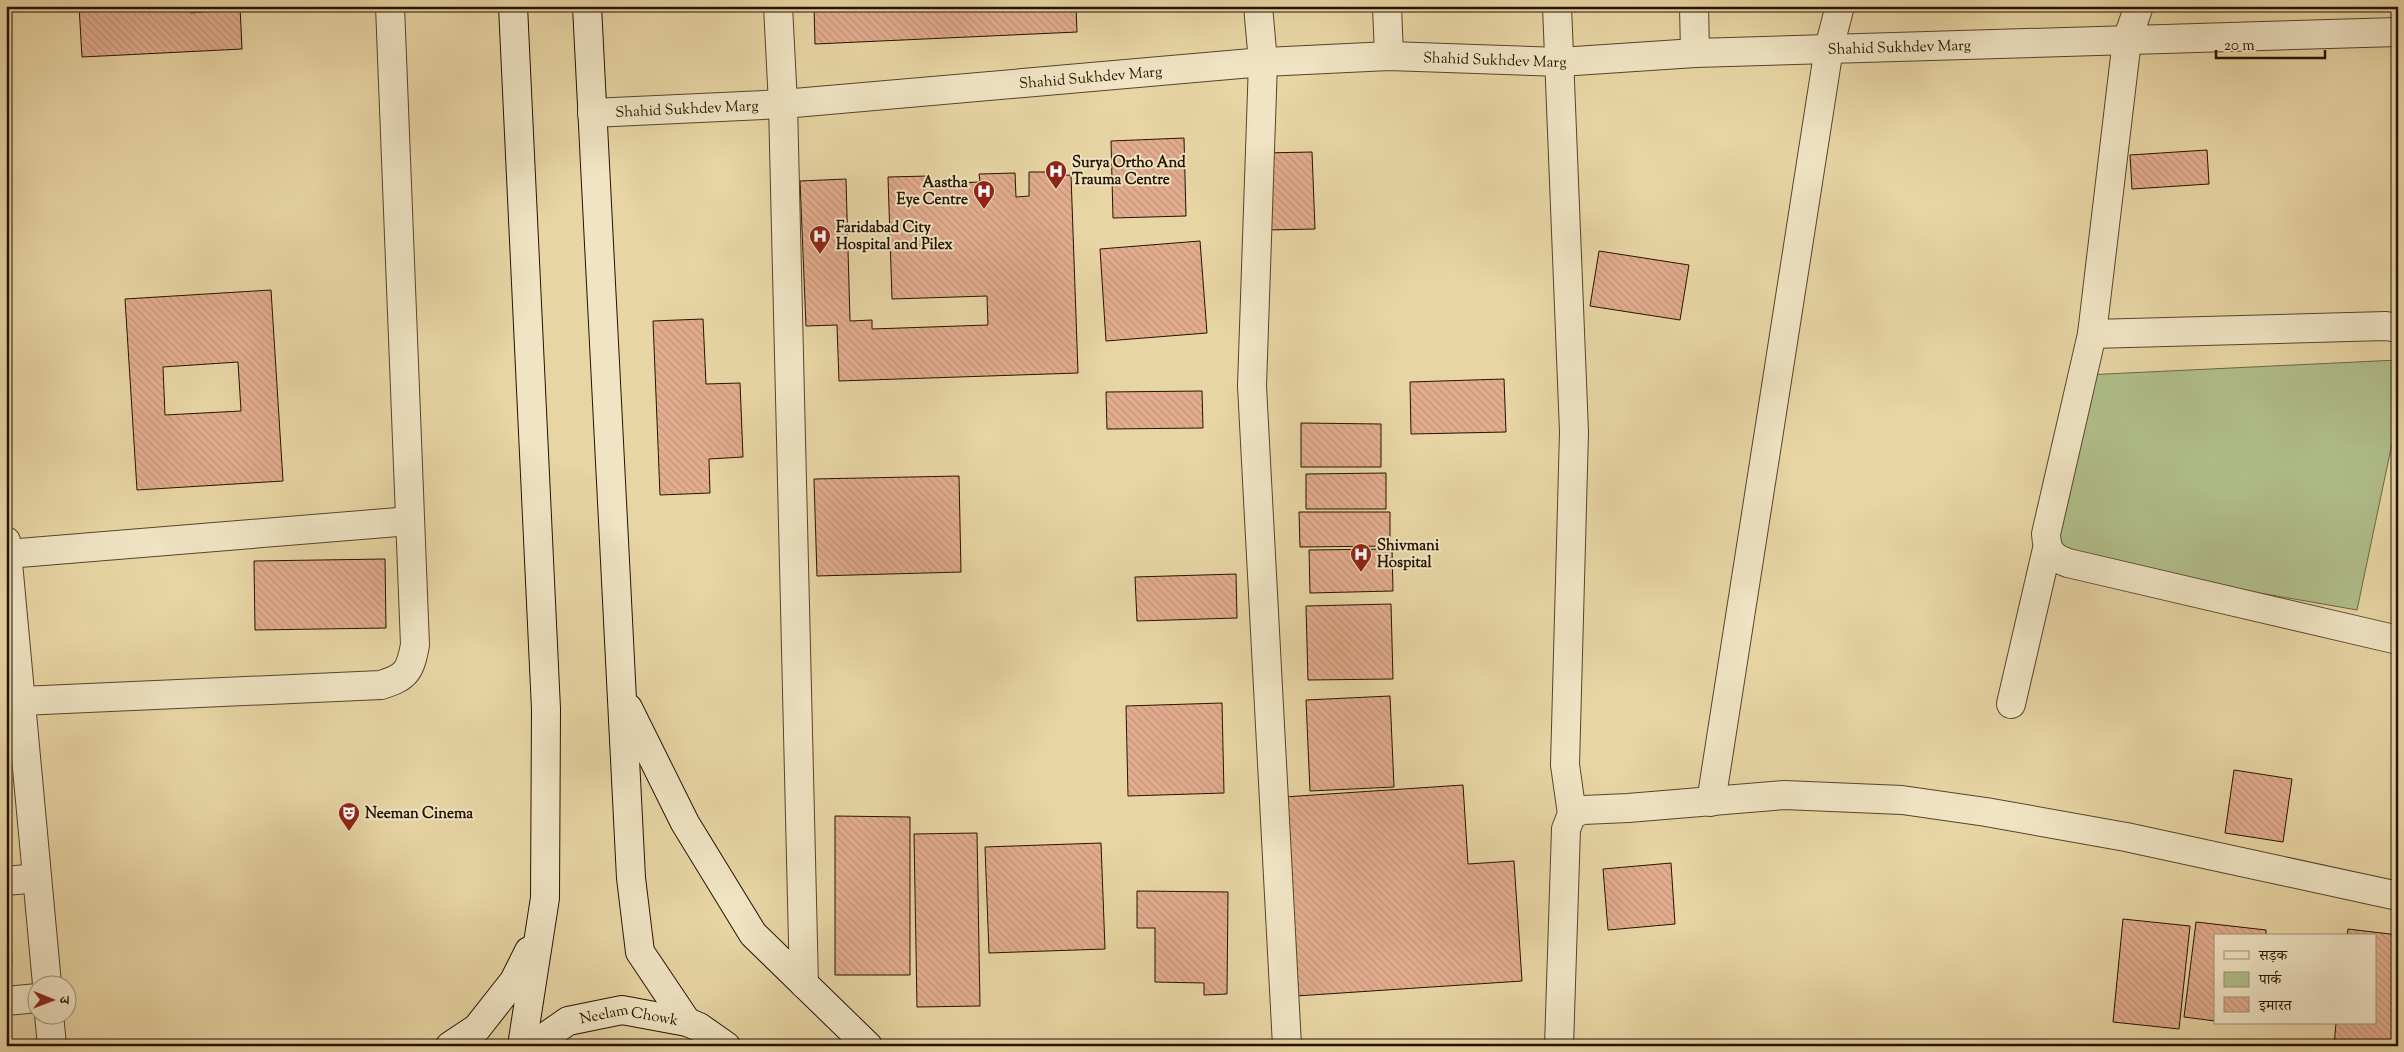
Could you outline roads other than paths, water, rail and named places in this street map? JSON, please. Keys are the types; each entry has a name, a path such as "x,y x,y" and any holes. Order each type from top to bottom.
{"street":[{"path":"21,701 381,685 400,680 411,667 415,645 390,6"},
{"path":"514,6 546,709 545,898 522,1046"},
{"path":"587,6 631,878 640,952 687,1022"},
{"path":"778,6 783,104 804,984"},
{"path":"1258,6 1263,62 1252,386 1287,1046"},
{"path":"1387,6 1389,56"},
{"path":"1557,6 1574,432 1565,764 1572,814 1566,829 1559,1046"},
{"path":"1694,6 1695,53"},
{"path":"1710,802 1829,48 1840,6"},
{"path":"2011,704 2047,550 2046,534 2092,334 2127,40 2139,6"},
{"name":"Shahid Sukhdev Marg","path":"592,113 783,104 1263,62 1389,56 1560,62 1695,53 1829,48 2398,32"},
{"path":"2092,334 2386,326 2398,328"},
{"path":"46,974 7,548 410,521"},
{"path":"2047,550 2055,559 2068,563 2398,640"},
{"path":"622,698 685,823 753,934 868,1046"},
{"path":"1572,814 1582,810 1710,802 1784,794 1902,800 1986,812 2126,837 2398,896"},
{"path":"6,880 37,878"},
{"path":"450,1046 477,1028 484,1020 514,981 541,929"},
{"path":"6,1001 28,999"},
{"name":"Neelam Chowk","path":"532,1046 568,1021 622,1010 687,1022 699,1027 726,1046"},
{"path":"51,1024 52,1046"}],"place":[{"name":"Surya Ortho And Trauma Centre","path":"1056,190"},
{"name":"Aastha Eye Centre","path":"984,210"},
{"name":"Faridabad City Hospital and Pilex","path":"820,255"},
{"name":"Shivmani Hospital","path":"1361,573"},
{"name":"Neeman Cinema","path":"349,832"}]}
